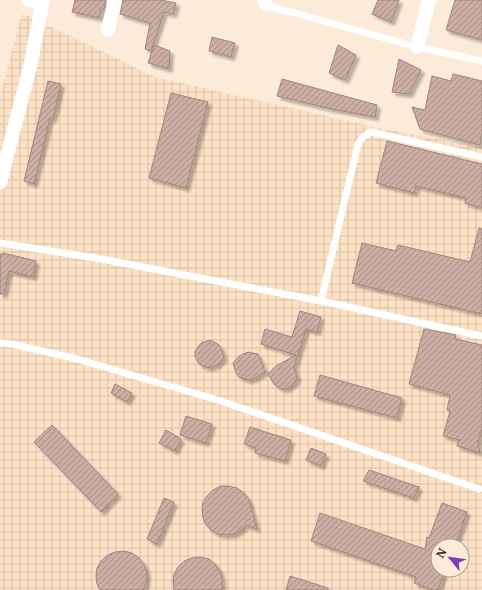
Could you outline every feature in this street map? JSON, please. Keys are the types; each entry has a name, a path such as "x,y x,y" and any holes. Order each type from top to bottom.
{"street":[{"path":"108,30 115,0"},
{"path":"417,47 429,0"},
{"path":"0,183 30,67 38,1"}],"lane":[{"path":"265,2 280,10 417,47 482,61"},
{"path":"321,301 358,144 364,137 371,132 482,157"},
{"path":"0,243 96,258 321,301 482,336"},
{"path":"0,343 12,344 77,359 222,401 479,489"}],"shaded area":[{"path":"22,13 155,77 384,129 482,147 482,590 0,590 0,96"}],"building":[{"path":"75,0 106,0 104,9 101,9 99,18 72,12"},
{"path":"123,0 161,0 176,3 173,14 164,12 151,51 145,49 150,23 120,14"},
{"path":"378,0 399,0 391,22 372,14"},
{"path":"455,0 482,0 482,40 446,30"},
{"path":"212,37 235,43 231,57 209,51"},
{"path":"154,45 170,51 169,69 148,63"},
{"path":"338,45 356,55 345,80 329,73"},
{"path":"399,59 421,70 409,94 392,92"},
{"path":"453,74 482,81 482,132 480,145 420,129 412,107 425,110 432,76 451,81"},
{"path":"282,79 377,105 375,117 277,96"},
{"path":"48,81 61,84 53,119 50,118 34,184 24,181"},
{"path":"171,93 208,102 186,188 149,178"},
{"path":"387,141 482,164 482,208 465,203 466,198 416,186 414,193 376,183"},
{"path":"479,228 482,229 482,314 352,283 362,243 396,251 398,245 470,262"},
{"path":"3,253 36,261 33,277 9,271 4,294 0,294 0,254 3,255"},
{"path":"300,311 321,317 317,332 306,329 294,367 297,378 295,382 287,389 282,389 274,384 268,374 276,366 296,355 261,344 265,329 292,337"},
{"path":"424,329 456,335 455,339 482,345 482,429 478,442 480,453 457,446 459,440 443,436 450,411 447,410 450,395 409,384"},
{"path":"210,340 218,344 224,358 217,365 208,368 199,364 195,356 195,351 201,343"},
{"path":"248,352 258,354 265,372 253,379 248,380 239,377 233,363 239,356"},
{"path":"320,375 402,398 397,418 314,396"},
{"path":"115,384 132,393 127,402 111,393"},
{"path":"186,416 212,424 206,443 180,435"},
{"path":"52,425 118,494 101,512 34,442"},
{"path":"250,427 291,440 285,461 255,453 256,448 244,444"},
{"path":"166,430 181,439 175,451 159,443"},
{"path":"311,448 326,454 321,466 306,460"},
{"path":"369,470 419,487 414,498 363,481"},
{"path":"221,486 237,488 244,493 249,500 257,529 246,525 234,534 226,535 218,534 206,525 203,518 203,502 213,490"},
{"path":"164,498 174,502 157,544 147,539"},
{"path":"442,503 467,512 458,538 430,538 430,578 442,578 438,590 433,590 414,583 416,577 311,541 320,513 425,549 427,537 429,538"},
{"path":"124,551 132,553 139,558 145,566 147,574 146,583 143,590 100,590 97,584 96,576 97,568 101,561 108,555 115,552"},
{"path":"200,557 209,559 220,571 222,590 174,590 174,574 178,567 184,561"},
{"path":"290,576 328,588 328,590 286,590"}]}
